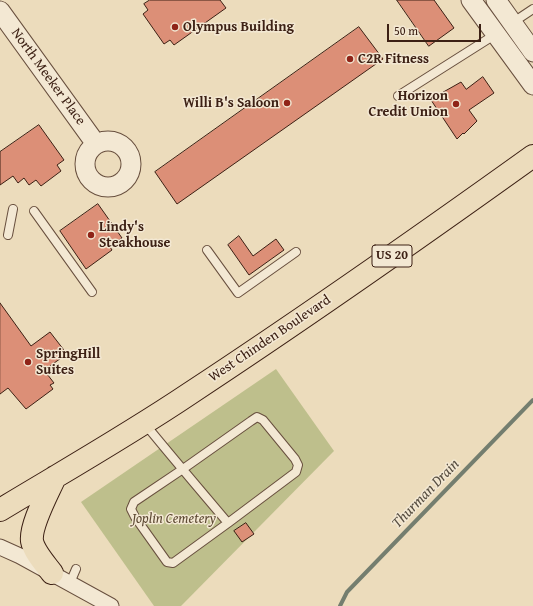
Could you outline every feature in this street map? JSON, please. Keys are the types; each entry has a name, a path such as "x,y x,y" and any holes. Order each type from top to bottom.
{"main road":[{"name":"West Chinden Boulevard","path":"0,510 144,423 201,386 358,280 533,156"},
{"path":"55,477 34,524 32,542 38,555 66,575"}],"street":[{"path":"471,0 533,52"},
{"path":"496,0 503,28 533,85"},
{"name":"North Meeker Place","path":"0,11 96,144"},
{"path":"0,547 66,575 111,606"}],"lane":[{"path":"398,96 533,9"},
{"path":"8,235 14,209"},
{"path":"34,211 92,292"},
{"path":"208,250 238,293 296,252"},
{"path":"257,417 263,420 295,459 298,466 296,472 228,523 173,563 167,562 131,509 134,502 257,417"},
{"path":"144,423 228,523"}],"green space":[{"name":"Joplin Cemetery","path":"276,369 334,451 181,606 154,606 81,502"}],"building":[{"name":"Olympus Building","path":"150,0 220,0 226,8 174,45 170,40 164,44 143,14 148,10 144,4"},
{"path":"397,0 434,0 454,28 429,46"},
{"path":"359,27 383,59 177,204 155,172"},
{"name":"Horizon Credit Union","path":"483,77 494,93 469,110 477,121 457,139 431,100 461,82 466,89"},
{"path":"39,125 64,160 57,165 61,171 41,186 36,180 29,185 24,178 18,183 13,176 0,185 0,152"},
{"name":"Lindy's Steakhouse","path":"98,204 122,238 110,247 112,250 86,269 60,231"},
{"path":"239,236 253,256 276,239 284,250 249,275 228,245"},
{"name":"SpringHill Suites","path":"0,303 31,346 50,332 67,354 44,370 54,383 50,385 53,389 26,409 8,388 0,394"},
{"path":"246,523 254,534 242,542 234,531"}],"waterway":[{"name":"Thurman Drain","path":"340,606 347,592 533,400"}],"place":[{"name":"Olympus Building","path":"175,27"},
{"name":"C2R Fitness","path":"350,59"},
{"name":"Willi B's Saloon","path":"287,103"},
{"name":"Horizon Credit Union","path":"456,104"},
{"name":"Lindy's Steakhouse","path":"91,235"},
{"name":"SpringHill Suites","path":"28,362"}]}
